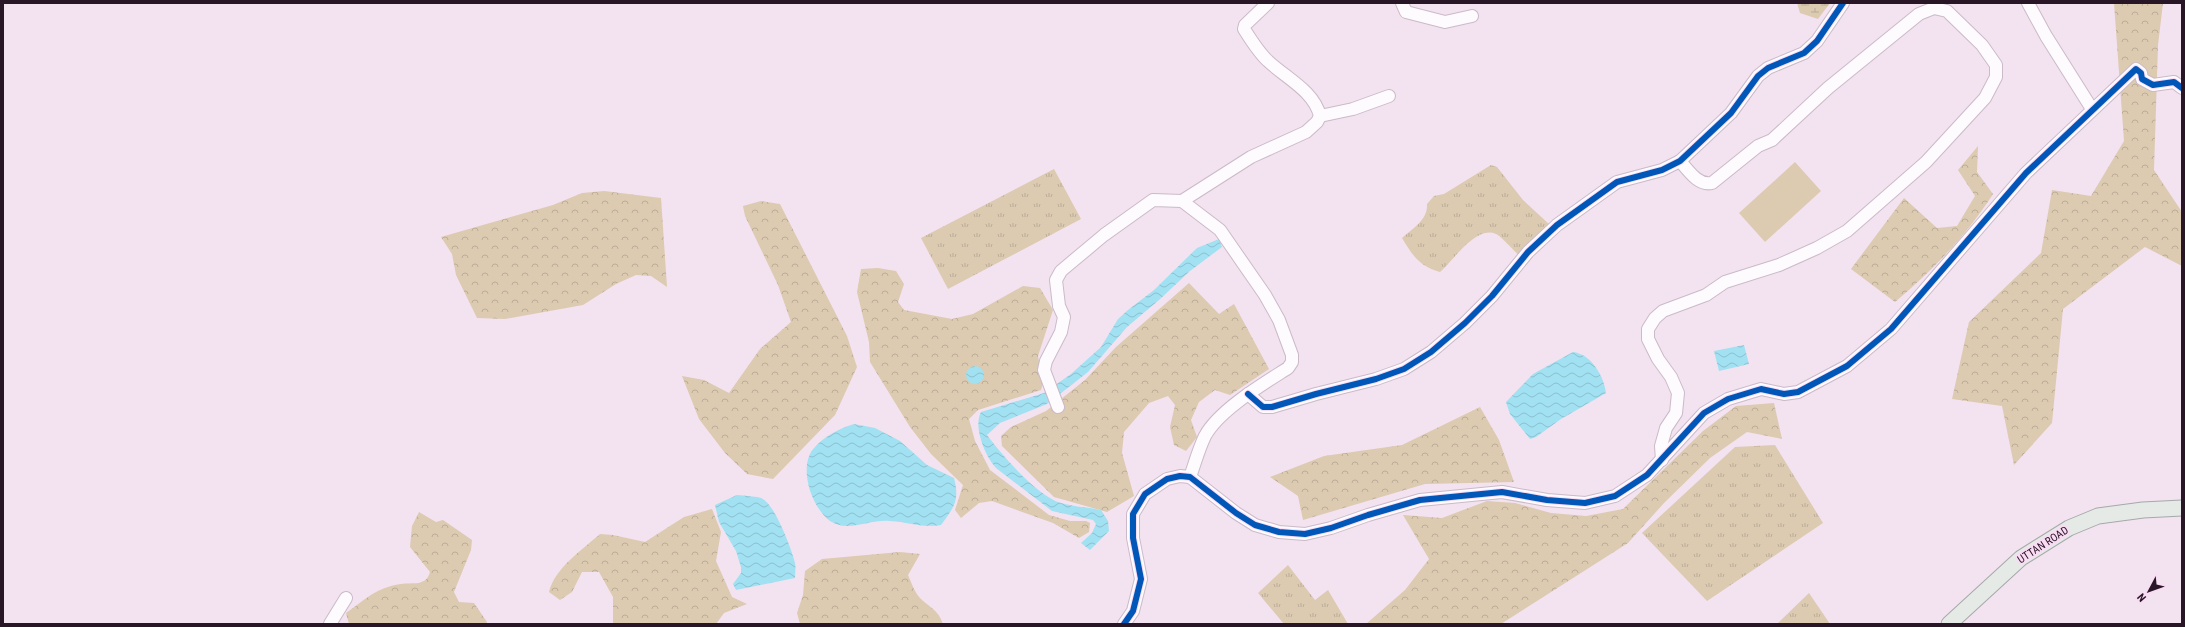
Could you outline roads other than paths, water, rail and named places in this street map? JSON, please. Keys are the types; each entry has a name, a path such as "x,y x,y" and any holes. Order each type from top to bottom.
{"main road":[{"name":"UTTAN ROAD","path":"1949,624 2021,558 2069,528 2098,516 2143,510 2182,508"}],"street":[{"path":"1268,3 1246,25 1244,29 1268,62 1307,94 1318,107 1320,116"},
{"path":"1402,3 1406,12 1444,22 1472,16"},
{"path":"1248,394 1263,407 1272,407 1376,379 1404,369 1430,352 1465,323 1492,296 1528,252 1557,225 1617,182 1662,170 1680,161 1731,113 1758,76 1768,68 1804,53 1817,41 1843,3"},
{"path":"2028,3 2046,36 2092,109"},
{"path":"1662,460 1661,446 1666,428 1676,413 1678,393 1671,377 1658,359 1648,339 1648,329 1655,318 1663,311 1706,295 1725,282 1779,265 1817,248 1847,231 1926,162 1985,98 1996,77 1996,65 1982,45 1947,11 1934,8 1919,14 1828,88 1772,140 1758,146 1712,183 1707,184 1699,182 1680,161"},
{"path":"1124,624 1133,612 1141,579 1133,538 1133,514 1144,494 1167,479 1180,476 1190,477 1236,513 1256,525 1279,532 1305,534 1331,528 1368,515 1420,500 1502,492 1547,500 1585,502 1615,496 1647,475 1704,413 1728,400 1761,389 1784,394 1798,392 1847,366 1891,329 2026,173 2136,69 2141,73 2142,79 2153,85 2174,82 2182,88"},
{"path":"1182,202 1251,157 1306,132 1320,116 1353,109 1389,96"},
{"path":"1058,407 1044,370 1046,362 1061,332 1064,317 1059,306 1056,280 1061,271 1104,236 1153,200 1182,202 1208,220 1228,241 1269,302 1279,320 1292,355 1292,362 1288,368 1248,394 1212,425 1205,436 1190,477"},
{"path":"330,624 346,598"}],"water":[{"path":"1219,239 1222,247 1190,271 1127,327 1088,372 1047,404 1000,423 987,435 1021,474 1041,492 1061,503 1101,510 1108,521 1109,531 1090,550 1081,543 1092,533 1096,524 1093,520 1052,511 996,468 992,463 984,449 979,433 978,425 981,412 1044,393 1071,374 1101,347 1118,319 1154,290 1197,248"},
{"path":"1744,345 1749,364 1719,371 1714,351"},
{"path":"1573,352 1585,357 1596,367 1603,380 1606,393 1561,419 1536,437 1530,439 1510,414 1506,402 1533,374"},
{"path":"975,366 981,369 984,375 981,381 975,384 969,381 966,375 969,369"},
{"path":"854,424 875,428 900,441 927,465 954,478 956,486 955,503 941,525 927,526 882,521 844,526 830,521 823,515 812,496 809,486 807,464 810,455 815,447 828,436 838,430"},
{"path":"737,495 761,498 766,501 771,508 782,527 793,557 795,565 795,578 736,590 733,584 741,573 741,567 736,551 719,522 715,505"}]}
